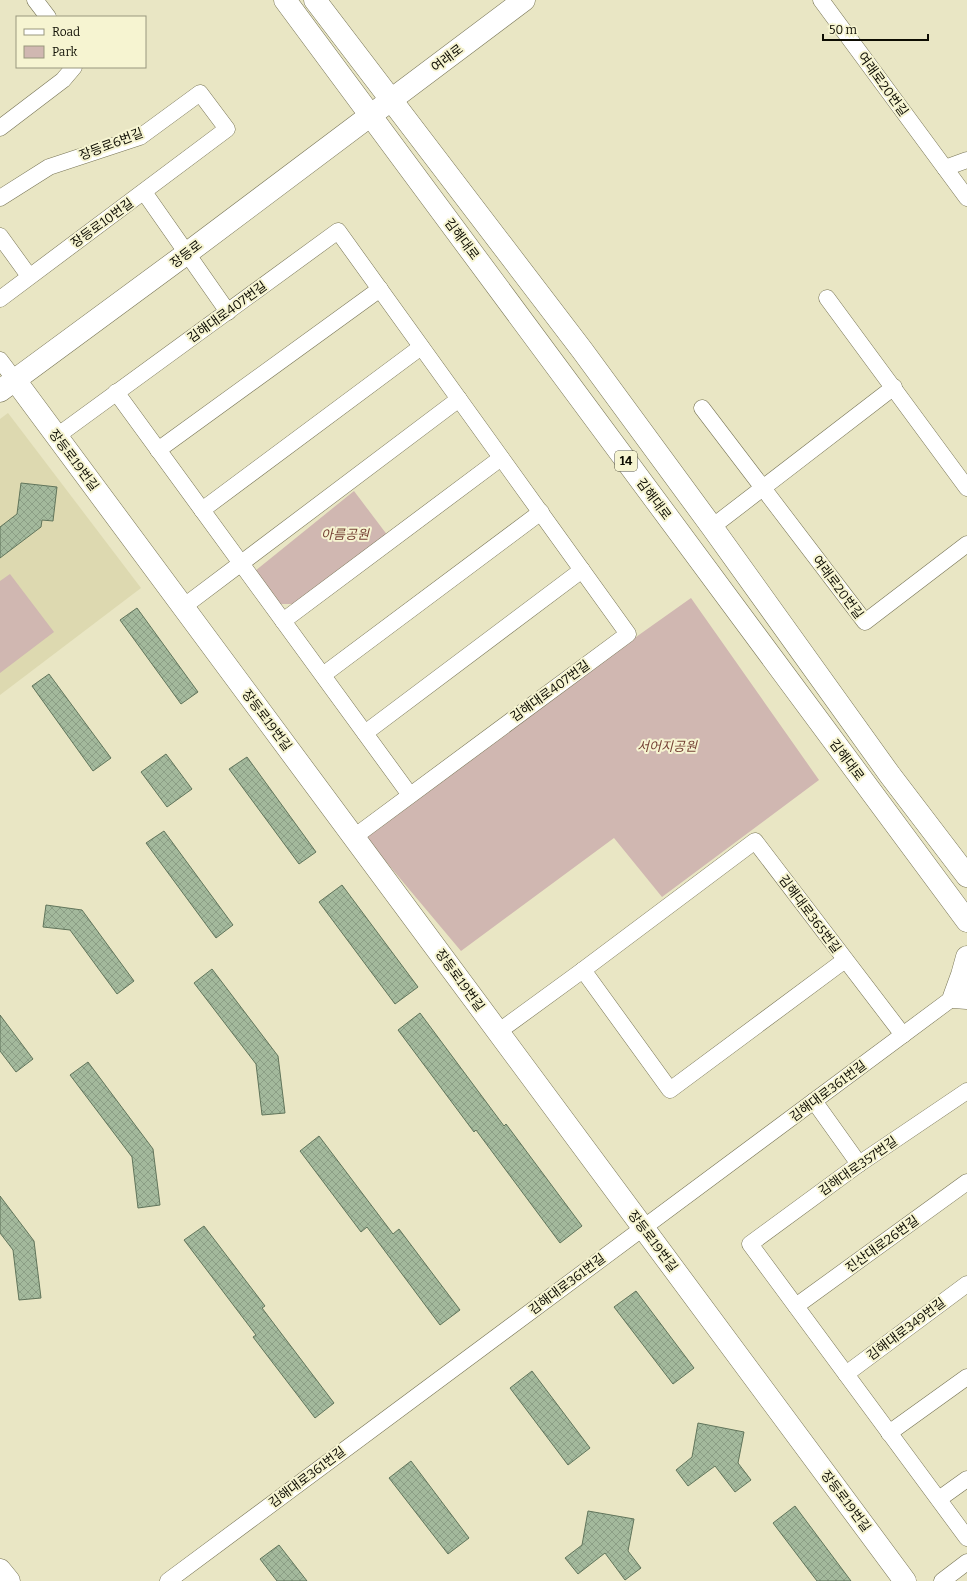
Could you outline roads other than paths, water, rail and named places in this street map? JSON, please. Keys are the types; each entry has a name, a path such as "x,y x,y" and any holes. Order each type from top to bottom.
{"main road":[{"name":"김해대로","path":"285,0 967,924"},
{"name":"김해대로","path":"315,0 582,350 712,527 886,769 967,876"},
{"name":"여래로","path":"370,116 524,0"},
{"name":"장등로","path":"8,386 370,116"},
{"name":"장등로19번길","path":"8,386 57,436 905,1581"},
{"path":"963,994 962,976 967,957"},
{"path":"0,1570 9,1581"}],"street":[{"path":"36,0 47,16"},
{"name":"여래로20번길","path":"821,0 967,198"},
{"path":"0,128 63,80 73,68"},
{"name":"장등로6번길","path":"0,198 50,166 140,137 200,93 227,129 144,192"},
{"path":"945,168 967,160"},
{"name":"장등로10번길","path":"0,299 144,192 228,312"},
{"name":"김해대로407번길","path":"57,436 338,231 628,634 354,837"},
{"path":"0,236 29,276"},
{"path":"158,450 380,289"},
{"path":"827,298 967,488"},
{"path":"202,510 422,347"},
{"path":"0,360 8,386"},
{"path":"712,527 894,387"},
{"path":"116,392 410,795"},
{"path":"183,607 459,399"},
{"path":"702,408 763,488"},
{"path":"283,621 501,458"},
{"name":"여래로20번길","path":"763,488 865,622 967,544"},
{"path":"323,675 541,512"},
{"path":"365,733 582,570"},
{"name":"김해대로365번길","path":"498,1032 755,841 846,960 670,1090 583,970"},
{"path":"846,960 903,1035"},
{"name":"김해대로361번길","path":"168,1581 903,1035 963,994"},
{"name":"김해대로357번길","path":"796,1306 750,1244 859,1164 967,1091"},
{"path":"814,1101 859,1164"},
{"name":"진산대로26번길","path":"796,1306 967,1182"},
{"name":"김해대로349번길","path":"846,1374 967,1284"},
{"path":"796,1306 967,1538"},
{"path":"889,1432 967,1377"},
{"path":"939,1499 967,1479"},
{"path":"942,1581 967,1562"}],"park label":[{"name":"아름공원","path":"345,534"},
{"name":"서어지공원","path":"667,746"}]}
